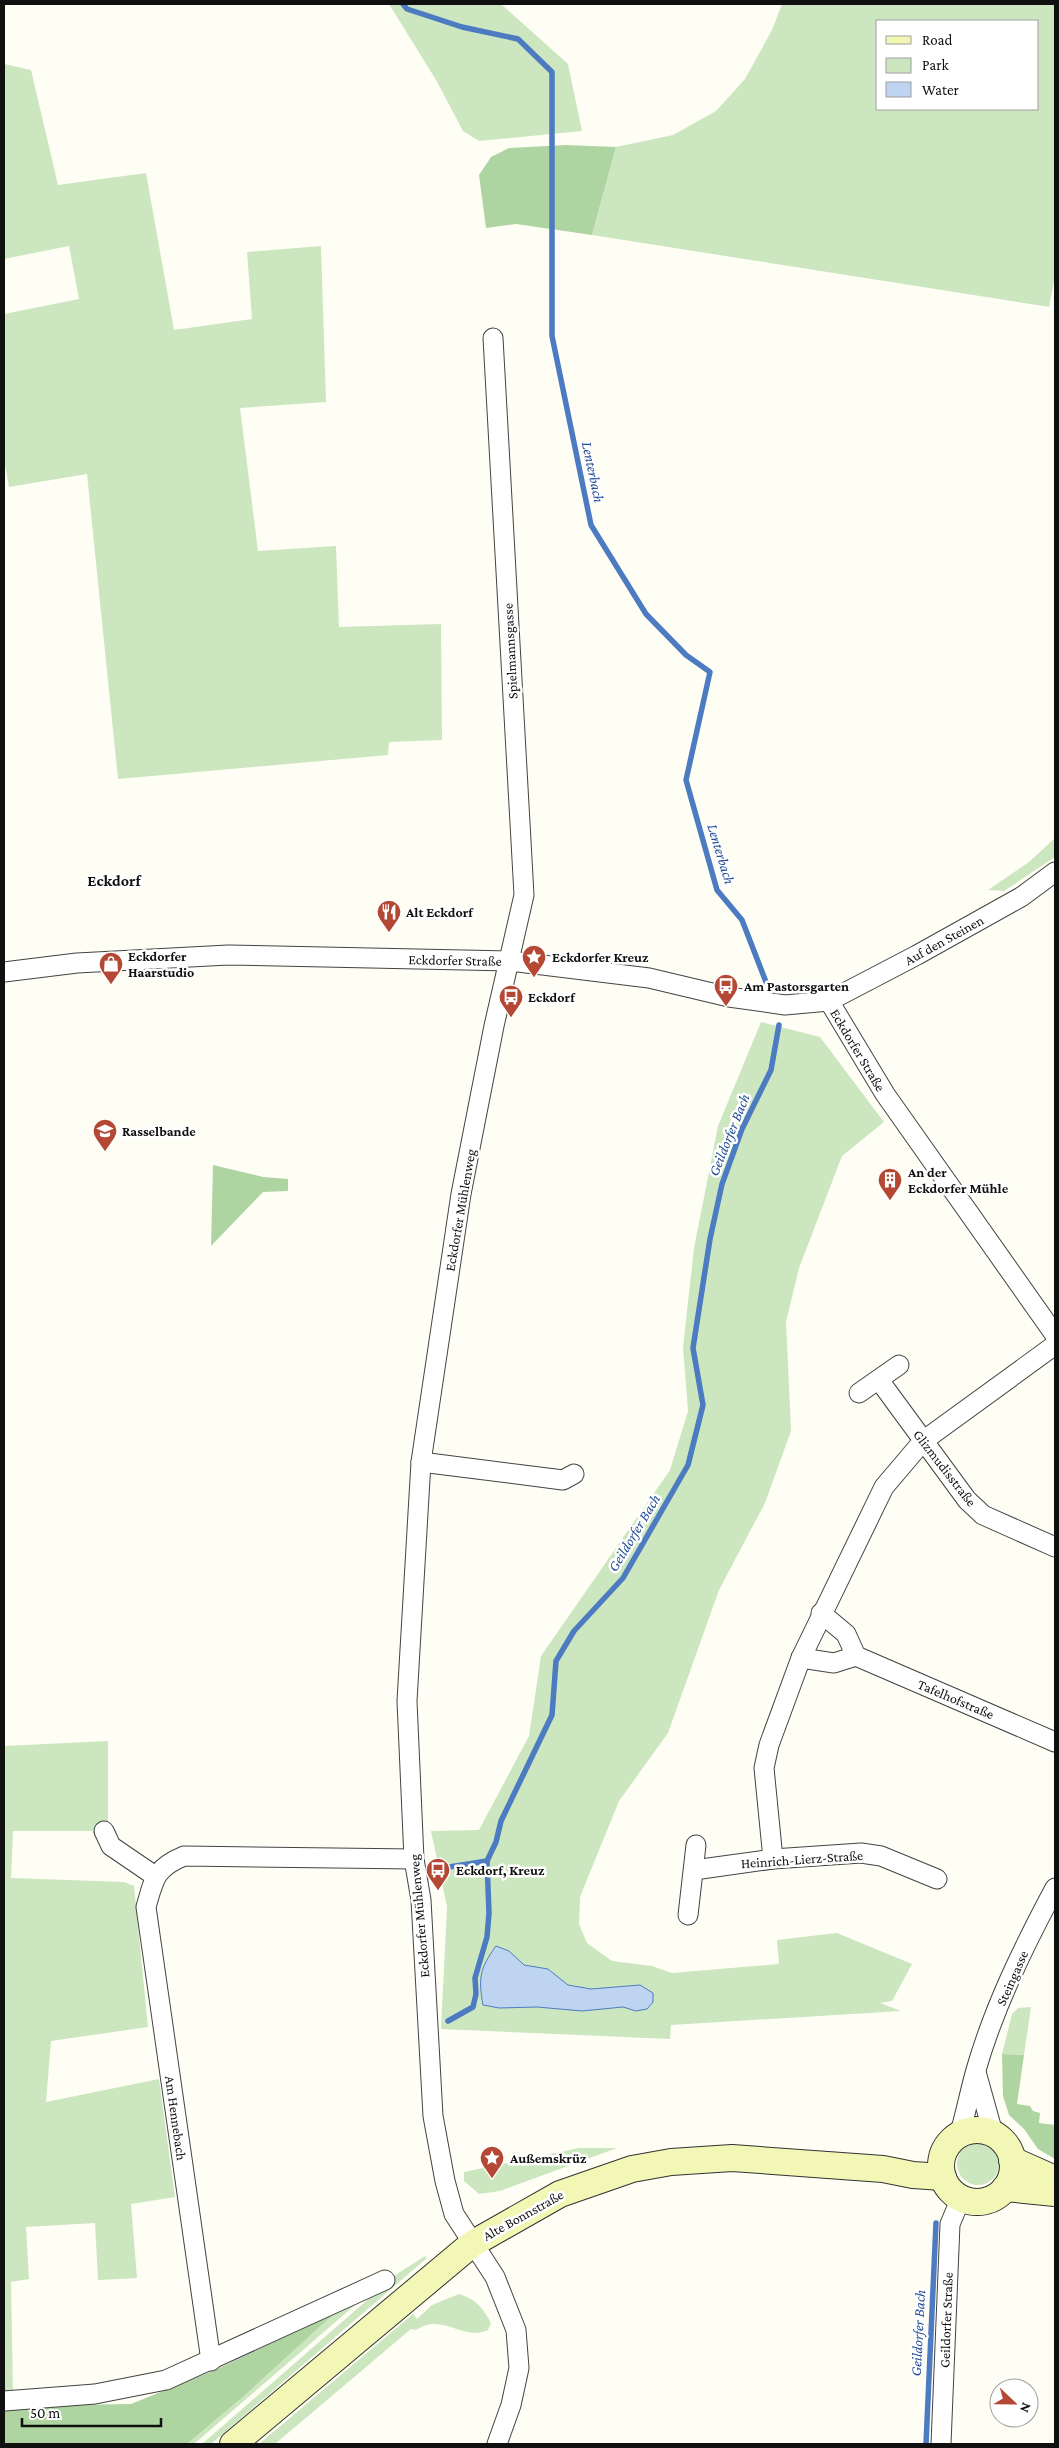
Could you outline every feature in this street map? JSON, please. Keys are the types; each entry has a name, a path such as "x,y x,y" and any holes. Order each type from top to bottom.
{"main road":[{"path":"971,2130 993,2133 1006,2145 1012,2160 1012,2175 1005,2188 996,2196 985,2201 972,2201 961,2198 950,2190 943,2166 950,2142 960,2133 971,2130"},
{"name":"Alte Bonnstraße","path":"233,2444 472,2244 560,2194 632,2169 671,2162 732,2158 883,2169 912,2175 943,2166"},
{"path":"1012,2160 1055,2179"},
{"path":"1005,2188 1055,2193"}],"street":[{"name":"Spielmannsgasse","path":"493,338 524,895 510,961"},
{"name":"Auf den Steinen","path":"829,1001 917,955 1020,897 1055,872"},
{"name":"Eckdorfer Straße","path":"4,972 77,963 228,956 510,961 649,978 729,997 785,1005 829,1001 885,1094 1055,1335"},
{"name":"Eckdorfer Mühlenweg","path":"497,2444 511,2405 519,2368 516,2330 495,2277 454,2214 445,2181 434,2116 421,1900 414,1859 407,1701 420,1462 461,1194 494,1026 510,961"},
{"path":"773,1859 764,1768 769,1745 801,1658 821,1613 884,1487 923,1442 1055,1346"},
{"path":"859,1393 899,1365"},
{"name":"Glizmudisstraße","path":"879,1380 967,1500 983,1515 1055,1547"},
{"path":"420,1462 563,1480 574,1474"},
{"path":"801,1658 834,1662 856,1656 846,1634 821,1613"},
{"name":"Tafelhofstraße","path":"856,1656 1055,1742"},
{"path":"104,1831 111,1846 155,1876 168,1863 184,1856 414,1859"},
{"path":"688,1915 696,1845"},
{"name":"Heinrich-Lierz-Straße","path":"694,1870 773,1859 861,1853 881,1856 937,1879"},
{"name":"Am Hennebach","path":"155,1876 146,1907 211,2361"},
{"name":"Steingasse","path":"960,2133 976,2070 1007,1987 1055,1888"},
{"path":"976,2070 993,2133"},
{"name":"Geildorfer Straße","path":"941,2444 950,2224 961,2198"},
{"path":"4,2401 95,2394 166,2380 384,2280"}],"green space":[{"path":"389,4 501,4 568,64 582,131 479,141 463,131 436,80"},
{"path":"782,4 1055,4 1055,276 1049,307 592,235 616,147 673,135 716,111 745,79 772,30"},
{"path":"4,64 31,70 58,185 146,173 174,330 252,319 247,252 321,246 326,402 240,408 258,551 336,546 339,627 441,624 442,740 389,742 388,755 118,779 87,474 9,487 4,459 4,314 79,299 69,246 4,259"},
{"path":"566,145 616,147 592,235 516,224 486,228 479,175 491,157 509,148"},
{"path":"1055,838 1055,857 1004,891 988,890 1029,862"},
{"path":"761,1022 820,1037 884,1122 842,1156 799,1268 786,1322 791,1431 765,1503 719,1590 668,1733 619,1801 580,1897 579,1924 587,1943 612,1961 652,1966 672,1973 779,1964 777,1940 837,1933 912,1964 892,2001 880,2003 901,2011 671,2025 670,2039 441,2029 447,1907 431,1831 479,1830 529,1736 541,1656 670,1470 688,1411 683,1347 694,1248 718,1126"},
{"path":"213,1165 263,1177 288,1179 288,1191 263,1192 211,1246"},
{"path":"108,1741 108,1831 13,1831 11,1878 124,1882 134,1886 148,2027 51,2041 46,2102 159,2079 175,2197 131,2204 137,2278 98,2280 95,2223 26,2227 29,2279 11,2282 13,2393 4,2394 4,1746"},
{"path":"1031,2007 1024,2055 1002,2054 1012,2014 1018,2008"},
{"path":"1002,2054 1024,2055 1017,2104 1030,2106 1033,2111 1040,2113 1039,2123 1055,2125 1055,2159 1038,2149 1024,2129 1009,2115 1003,2096"},
{"path":"974,2143 982,2143 993,2149 999,2164 993,2179 982,2185 974,2185 963,2179 957,2168 957,2160 963,2149"},
{"path":"579,2148 617,2148 500,2191 479,2194 464,2181 464,2172"},
{"path":"425,2256 427,2258 211,2444 202,2444 397,2274"},
{"path":"369,2293 194,2444 187,2444 244,2396 336,2312"},
{"path":"459,2294 470,2298 481,2308 491,2323 488,2330 470,2333 435,2324 426,2325 416,2330 411,2329 275,2444 259,2444 413,2314 417,2319 432,2305"},
{"path":"336,2312 244,2396 187,2444 4,2444 4,2406 131,2404 215,2370"}],"water":[{"path":"496,1946 509,1951 524,1965 548,1969 568,1985 591,1989 640,1985 653,1993 653,2002 647,2009 636,2011 623,2007 582,2011 537,2007 499,2008 483,2005 482,1974"}],"waterway":[{"name":"Lenterbach","path":"403,4 407,9 462,27 518,39 552,72 552,336 591,525 646,614 686,655 710,672 686,780 717,890 742,920 766,982"},
{"name":"Geildorfer Bach","path":"448,2021 473,2007 476,1994 475,1978 487,1937 489,1913 487,1861 496,1842 501,1821 552,1715 556,1661 574,1631 623,1578 688,1465 703,1405 693,1348 710,1239 722,1184 742,1129 771,1070 779,1025"},
{"path":"443,1868 487,1861"},
{"name":"Geildorfer Bach","path":"926,2444 936,2223"}],"place":[{"name":"Alt Eckdorf","path":"389,933"},
{"name":"Eckdorfer Kreuz","path":"534,978"},
{"name":"Eckdorfer Haarstudio","path":"111,985"},
{"name":"Am Pastorsgarten","path":"726,1007"},
{"name":"Eckdorf","path":"511,1018"},
{"name":"Rasselbande","path":"105,1152"},
{"name":"An der Eckdorfer Mühle","path":"890,1201"},
{"name":"Eckdorf, Kreuz","path":"438,1891"},
{"name":"Außemskrüz","path":"492,2179"}],"district":[{"name":"Eckdorf","path":"114,880"}]}
